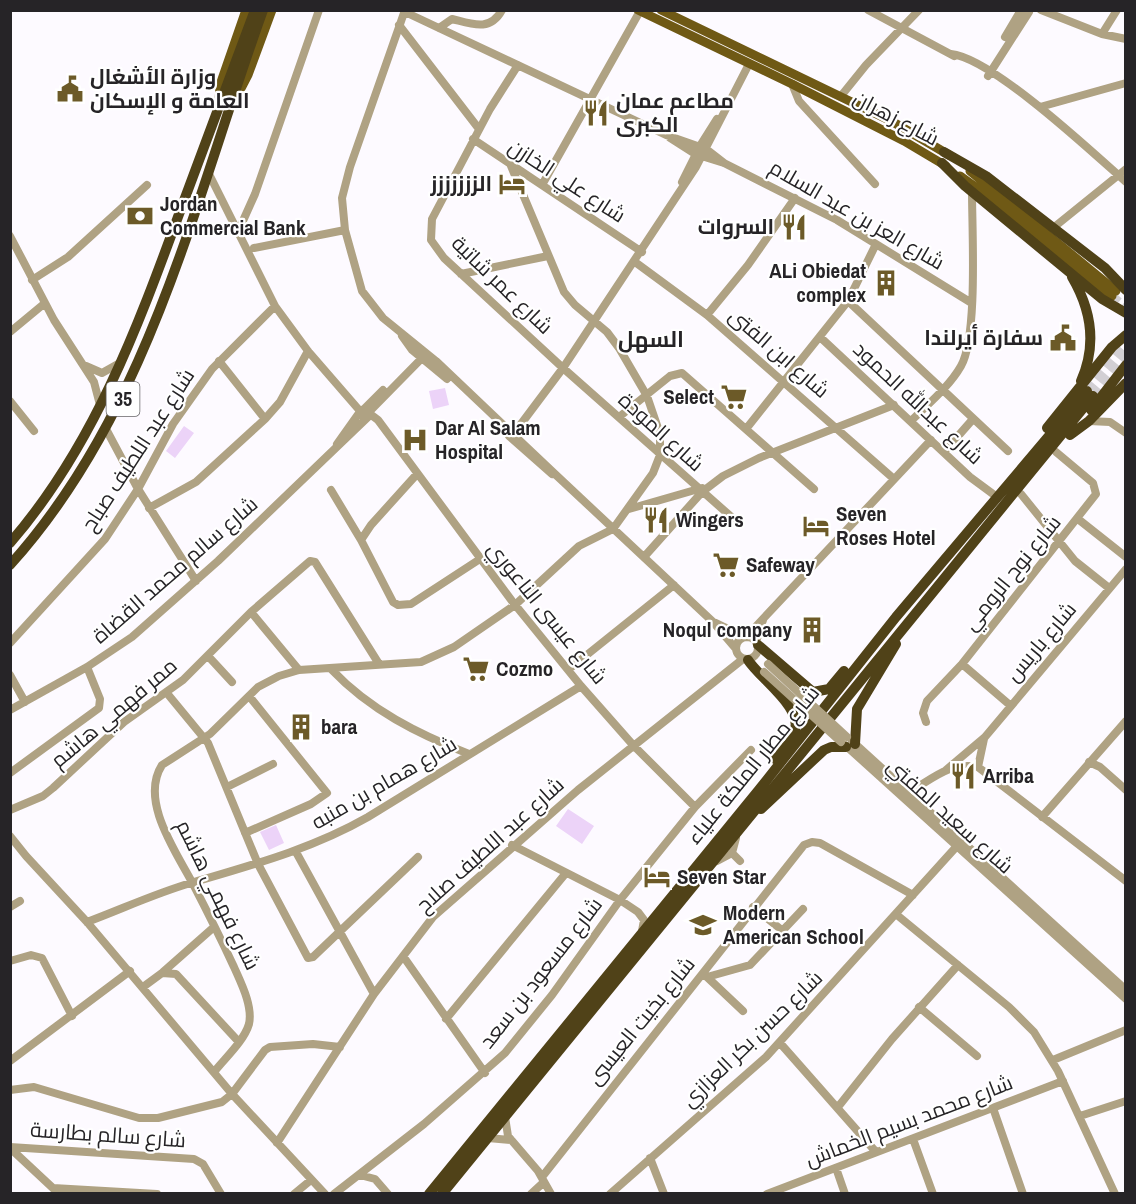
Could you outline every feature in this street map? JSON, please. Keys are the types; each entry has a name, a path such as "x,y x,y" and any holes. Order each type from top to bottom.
{"highway":[{"name":"35","path":"10,543 66,470 125,357 224,110 255,10"},
{"name":"35","path":"235,77 263,10"},
{"name":"35","path":"10,565 65,498 106,429 133,377 154,326 208,172 224,110"},
{"path":"943,157 972,192 1109,305 1125,313"},
{"path":"943,157 986,176 1105,268 1125,275"},
{"path":"1105,268 1118,292"},
{"path":"1067,269 1083,296 1091,334 1085,393"},
{"path":"1125,335 1112,347 1085,393 975,515 967,541 981,539 1056,452 1125,365"},
{"path":"1070,435 1089,421 1125,383"},
{"name":"شارع مطار الملكة علياء","path":"429,1194 660,910 747,813 904,627 967,541 1085,393"},
{"name":"شارع مطار الملكة علياء","path":"442,1194 740,830 747,813 896,617 967,541"},
{"path":"749,652 813,692 822,692 831,687 875,635 896,617"},
{"path":"747,813 772,802 824,750 847,742 857,710 889,659 904,627"},
{"path":"747,813 751,790 792,735 796,723 791,707 757,674 749,652"}],"main road":[{"path":"224,110 220,85 246,10"},
{"path":"224,110 248,75 272,10"},
{"name":"شارع زهران","path":"639,11 943,157"},
{"name":"شارع زهران","path":"664,11 902,126 943,157 1011,202 1118,292"}],"street":[{"path":"237,232 255,194 319,10"},
{"path":"439,28 452,19 477,26 485,25 496,19 502,10"},
{"path":"868,10 986,73 1040,106 1122,172 1125,182"},
{"path":"841,96 866,65 920,10"},
{"path":"1041,10 1102,34 1125,39"},
{"path":"1102,34 1117,10"},
{"path":"405,11 345,183 342,198 345,230 362,291 372,307 512,435 548,472 556,475 712,621 749,652"},
{"name":"شارع العز بن عبد السلام","path":"405,11 795,198 876,244 970,302"},
{"path":"542,185 639,11"},
{"path":"986,73 1028,11"},
{"path":"399,25 479,129"},
{"path":"512,435 562,368 642,252 749,64"},
{"name":"شارع عمر شاتية","path":"518,65 473,140 432,219 429,232 436,248 461,274 562,368"},
{"path":"1040,106 1125,83"},
{"path":"792,84 800,101 875,184"},
{"name":"شارع علي الخازن","path":"473,140 642,252"},
{"path":"511,166 564,292 619,348 647,396 658,424 660,455 653,473 613,529"},
{"name":"شارع عيسى الناعوري","path":"208,172 275,306 308,351 383,430 515,605 581,686 633,745 695,807"},
{"path":"1053,228 1122,172"},
{"path":"32,280 68,257 147,185"},
{"path":"911,421 955,375 965,356 971,329 972,192"},
{"path":"707,315 748,264 795,198"},
{"path":"255,248 345,230"},
{"path":"10,236 45,303 97,388 100,406"},
{"path":"746,429 848,301 876,244"},
{"path":"461,274 548,256"},
{"name":"شارع ابن الفتى","path":"635,262 707,315 839,429 894,480"},
{"path":"848,301 1008,452"},
{"path":"10,332 45,303"},
{"name":"شارع عبد اللطيف صباح","path":"10,644 105,539 138,489 173,424 219,361 275,306"},
{"name":"شارع عبدالله الحمود","path":"820,337 970,477 993,494"},
{"path":"149,508 196,482 277,408 308,351"},
{"name":"شارع سالم محمد القضاة","path":"10,710 87,667 132,637 324,462 365,413 422,353"},
{"path":"82,363 102,373 113,368 125,357"},
{"path":"219,361 265,419"},
{"name":"شارع المودة","path":"562,368 736,522"},
{"path":"619,417 670,376 682,373 814,489"},
{"path":"10,400 34,431"},
{"path":"644,557 700,491 710,484 742,465 839,429 894,405"},
{"path":"944,452 973,419"},
{"path":"1089,421 1110,422 1125,433"},
{"path":"106,429 149,508 196,581"},
{"name":"شارع عبد اللطيف صلاح","path":"277,1143 374,994 433,917 512,845 749,652 738,642 763,620 931,440"},
{"name":"شارع نوح الرومي","path":"926,722 923,713 927,701 962,664 1096,494 1096,487 1056,452"},
{"path":"361,540 417,474"},
{"path":"331,490 361,540 390,598 398,605 411,604 428,595 480,559"},
{"path":"629,509 700,491"},
{"path":"1021,494 1075,561 1109,588"},
{"path":"1078,519 1125,557"},
{"name":"شارع فهمي هاشم","path":"214,1072 238,1041 249,1022 249,1009 241,982 192,882 166,837 156,789 158,772 162,765 204,737 268,681 298,670 332,670 427,660 460,644 515,605 579,546 613,529"},
{"path":"208,656 251,612 307,562 313,561 379,664"},
{"name":"شارع باريس","path":"908,793 946,770 985,738 1125,569"},
{"path":"568,670 674,585"},
{"path":"251,612 298,670"},
{"path":"749,652 763,620"},
{"path":"712,621 746,637 749,652"},
{"name":"شارع سعيد المفتي","path":"749,652 768,664 957,846 1125,999"},
{"name":"شارع سعيد المفتي","path":"749,652 764,672 908,793 1125,990"},
{"name":"ممر فهمي هاشم","path":"10,810 43,796 124,722 166,692 208,656 232,682"},
{"path":"962,664 1011,706"},
{"path":"10,773 99,708 100,699 87,667"},
{"path":"332,670 358,694 390,717 420,734 469,754"},
{"path":"10,675 26,702"},
{"name":"شارع همام بن منبه","path":"87,922 192,882 296,852 358,823 581,686"},
{"path":"166,692 204,737 258,864 308,958 313,957 341,933 418,857"},
{"path":"245,833 311,804 327,793 249,696"},
{"path":"1042,817 1125,723"},
{"name":"شارع باريس","path":"978,767 985,738"},
{"name":"شارع مسعود بن سعد","path":"334,1194 485,1073 524,1032 620,900 695,807 751,750"},
{"path":"1089,762 1100,767 1125,790"},
{"path":"227,787 273,764"},
{"path":"946,770 964,765 978,767 1125,881"},
{"path":"711,866 732,853 740,830"},
{"path":"10,836 130,971 232,1095 325,1194"},
{"name":"شارع بخيت العيسى","path":"531,1194 705,975 753,907 801,848 812,842 820,843 913,896"},
{"path":"512,845 620,900 638,912 644,920 642,932"},
{"name":"شارع حسن بكر العزازي","path":"610,1194 748,1074 780,1043 957,846"},
{"path":"296,852 374,994"},
{"path":"732,853 740,861"},
{"path":"446,1019 566,873"},
{"path":"10,907 20,901"},
{"path":"753,907 783,930"},
{"path":"705,975 749,966 803,909"},
{"path":"638,912 650,913 660,910"},
{"path":"897,915 1018,1014 1053,1060 1115,1194"},
{"path":"143,987 214,927"},
{"path":"10,961 31,955 42,958 72,1016"},
{"path":"403,956 485,1073"},
{"path":"838,1107 920,1007 958,965"},
{"path":"10,1061 130,971"},
{"path":"162,973 172,972 183,979 238,1041"},
{"path":"705,975 743,1011"},
{"path":"920,1007 977,1056"},
{"path":"1053,1060 1125,1030"},
{"path":"780,1043 876,1152"},
{"path":"10,1090 34,1087 150,1119 218,1105 232,1095 268,1048 313,1044 340,1047"},
{"name":"شارع محمد بسيم الخماش","path":"767,1194 1063,1081"},
{"path":"1080,1116 1125,1101"},
{"path":"993,1108 1023,1194"},
{"path":"505,1117 506,1131 511,1140 543,1179 551,1194"},
{"path":"488,1138 511,1140"},
{"path":"913,1139 933,1194"},
{"path":"10,1147 56,1191 157,1194"},
{"name":"شارع سالم بطارسة","path":"10,1147 194,1159 203,1164 221,1194"},
{"path":"650,1158 664,1194"},
{"path":"836,1168 845,1194"},
{"path":"360,1175 375,1179 388,1194"},
{"path":"294,1194 311,1180"}],"shaded area":[{"path":"445,388 449,405 433,409 429,391"},
{"path":"184,426 194,433 175,458 166,451"},
{"path":"568,809 594,826 582,844 556,826"},
{"path":"276,825 284,843 269,850 260,832"}],"tunnel":[{"path":"1112,296 1126,308"},
{"path":"1087,391 1126,344"},
{"path":"1093,396 1126,356"}],"place":[{"name":"وزارة الأشغال العامة و الإسكان","path":"70,89"},
{"name":"مطاعم عمان الكبرى","path":"596,113"},
{"name":"الززززززز","path":"512,184"},
{"name":"Jordan Commercial Bank","path":"140,216"},
{"name":"السروات","path":"794,227"},
{"name":"ALi Obiedat complex","path":"886,283"},
{"name":"سفارة أيرلندا","path":"1063,338"},
{"name":"Select","path":"734,397"},
{"name":"Dar Al Salam Hospital","path":"415,440"},
{"name":"Wingers","path":"656,520"},
{"name":"Seven Roses Hotel","path":"816,526"},
{"name":"Safeway","path":"726,565"},
{"name":"Noqul company","path":"812,630"},
{"name":"Cozmo","path":"476,669"},
{"name":"bara","path":"301,727"},
{"name":"Arriba","path":"963,776"},
{"name":"Seven Star","path":"657,877"},
{"name":"Modern American School","path":"703,925"}],"district":[{"name":"السهل","path":"651,339"}]}
